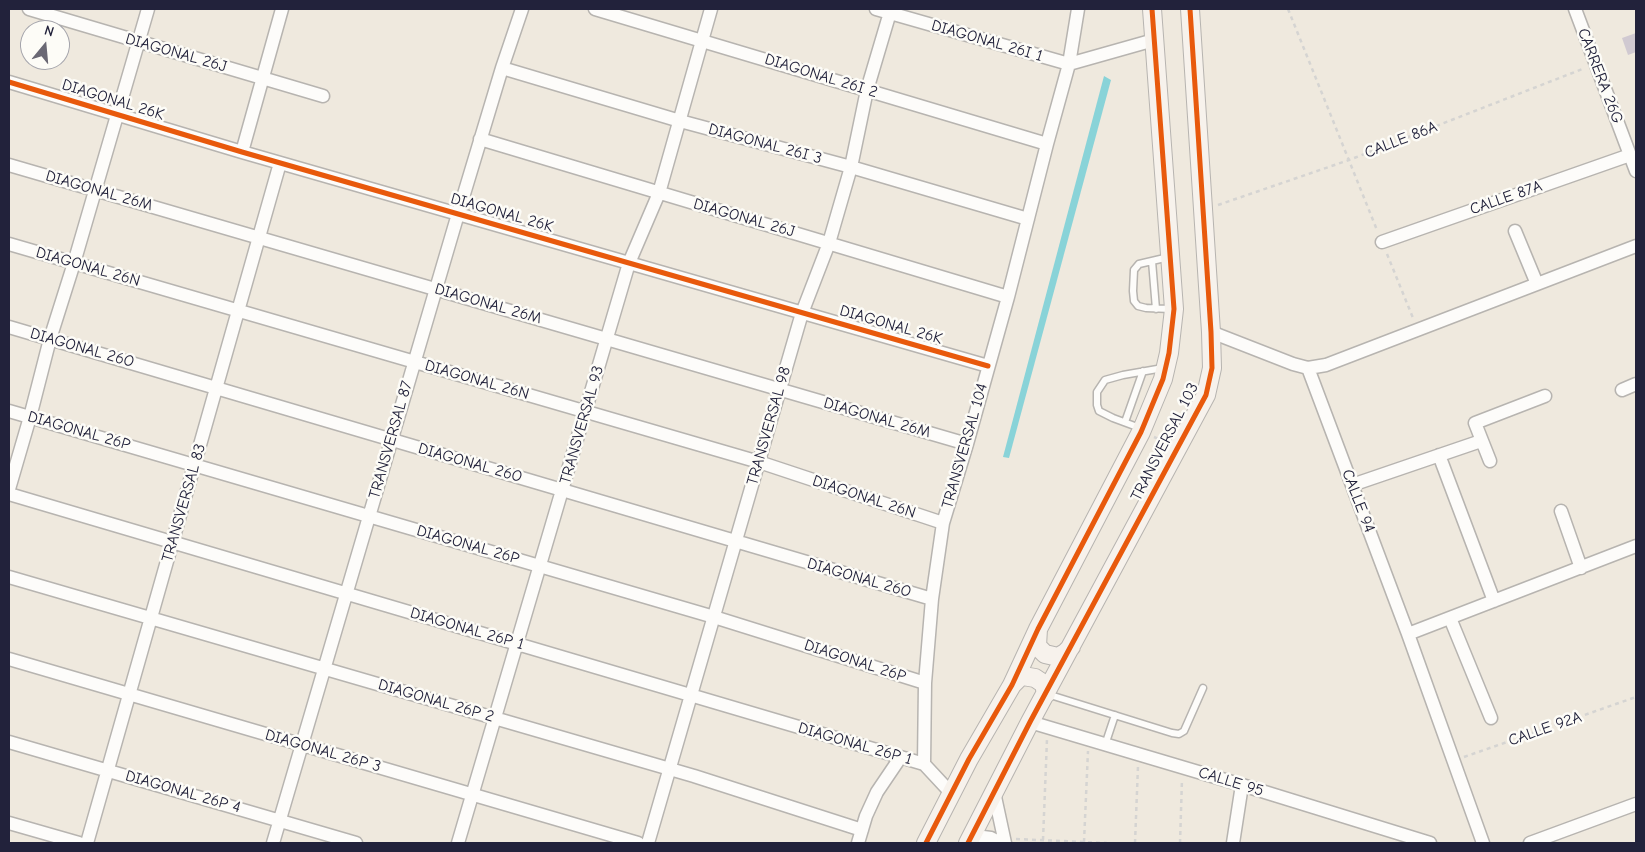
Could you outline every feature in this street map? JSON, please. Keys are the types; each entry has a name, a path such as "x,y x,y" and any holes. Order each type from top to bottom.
{"street":[{"name":"DIAGONAL 26J","path":"29,9 322,96"},
{"path":"9,488 50,339 96,190 148,9"},
{"path":"242,152 282,9"},
{"name":"TRANSVERSAL 87","path":"273,843 435,289 502,68 522,9"},
{"name":"DIAGONAL 26I 2","path":"595,9 1047,144"},
{"name":"TRANSVERSAL 93","path":"458,843 629,263 659,193 711,9"},
{"name":"DIAGONAL 26I 1","path":"876,9 890,11 1069,64"},
{"name":"TRANSVERSAL 104","path":"924,764 925,683 932,599 943,523 1008,297 1069,64 1078,9"},
{"name":"TRANSVERSAL 103","path":"926,843 1012,685 1038,629 1142,430 1166,368 1174,309 1152,9"},
{"name":"TRANSVERSAL 103","path":"968,842 1030,722 1206,395 1212,368 1211,332 1190,9"},
{"name":"CARRERA 26G","path":"1575,9 1636,171"},
{"name":"TRANSVERSAL 98","path":"648,843 802,313 829,243 851,167 867,90 890,11"},
{"path":"1069,64 1154,40"},
{"name":"DIAGONAL 26I 3","path":"502,68 1028,219"},
{"name":"DIAGONAL 26K","path":"9,82 242,152 988,366"},
{"name":"DIAGONAL 26J","path":"480,139 1008,297"},
{"name":"CALLE 87A","path":"1382,242 1630,155"},
{"name":"TRANSVERSAL 83","path":"87,843 280,163"},
{"name":"DIAGONAL 26M","path":"9,165 967,444"},
{"path":"1515,231 1537,284"},
{"name":"DIAGONAL 26N","path":"9,244 759,462 943,523"},
{"path":"1211,332 1293,364 1308,368 1326,365 1636,246"},
{"name":"DIAGONAL 26O","path":"9,327 932,599"},
{"name":"CALLE 94","path":"1308,368 1408,634 1483,843"},
{"path":"1622,390 1636,384"},
{"path":"1490,461 1475,423 1545,396"},
{"name":"DIAGONAL 26P","path":"9,411 714,616 925,683"},
{"path":"1352,485 1481,441"},
{"path":"1440,455 1494,601"},
{"name":"DIAGONAL 26P 1","path":"9,494 924,764"},
{"path":"1561,511 1581,568"},
{"path":"1408,634 1636,546"},
{"name":"DIAGONAL 26P 2","path":"9,577 669,769 862,830"},
{"path":"1450,618 1491,718"},
{"path":"1038,629 1037,646 1045,654 1058,657 1072,646"},
{"name":"DIAGONAL 26P 3","path":"9,659 638,843"},
{"path":"1012,685 1023,676 1035,678 1044,684 1046,694"},
{"name":"CALLE 95","path":"1030,722 1242,784 1430,843"},
{"name":"DIAGONAL 26P 4","path":"9,742 356,843"},
{"path":"858,843 866,816 877,792 900,758"},
{"path":"924,764 952,793"},
{"path":"1233,843 1242,784"},
{"path":"968,842 984,837 1003,842 994,792"},
{"path":"1530,843 1636,804"},
{"path":"9,822 79,843"}],"lane":[{"path":"1170,256 1139,264 1134,270 1134,301 1138,306 1174,309"},
{"path":"1152,260 1156,309"},
{"path":"1142,430 1099,411 1096,392 1106,380 1166,368"},
{"path":"1125,422 1144,371"},
{"path":"1046,694 1179,734 1184,730 1203,688"},
{"path":"1105,745 1115,715"}],"path":[{"path":"1288,9 1418,330"},
{"path":"1142,430 1178,447"},
{"path":"1043,840 1048,728"},
{"path":"1084,842 1089,740"},
{"path":"1135,843 1138,754"},
{"path":"1180,843 1183,768"},
{"path":"1003,842 1043,840 1107,843"}],"water":[{"path":"1104,76 1111,80 1009,458 1003,457"}],"building":[{"path":"1636,33 1636,52 1628,55 1622,38"}],"cycle path":[{"path":"926,843 969,759 1012,685 1038,629 1141,432 1163,379 1169,353 1174,309 1152,9"},
{"path":"968,843 1030,722 1206,395 1212,368 1211,332 1190,9"},
{"path":"9,82 242,152 988,366"}]}
